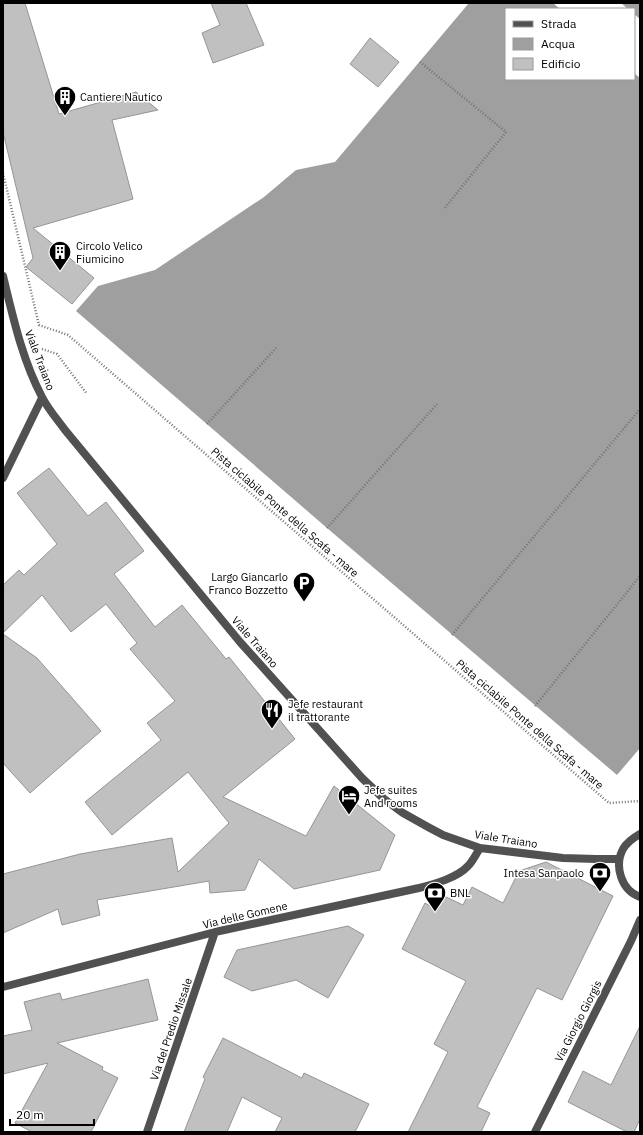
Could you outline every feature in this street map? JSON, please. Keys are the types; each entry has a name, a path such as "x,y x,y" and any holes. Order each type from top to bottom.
{"street":[{"name":"Viale Traiano","path":"3,276 19,340 31,373 42,398 65,430 224,624 362,778 384,799 413,819 443,835 480,848 563,858 619,859"},
{"path":"3,478 42,398"},
{"path":"640,834 630,840 623,849 619,859 619,870 622,880 628,889 636,896 640,897"},
{"name":"Via delle Gomene","path":"3,987 215,932 419,888 452,877 468,866 480,848"},
{"name":"Via Giorgio Giorgis","path":"535,1132 631,941 640,920"},
{"name":"Via del Predio Missale","path":"147,1132 215,932"}],"path":[{"path":"420,62 506,132 444,209"},
{"name":"Pista ciclabile Ponte della Scafa - mare","path":"3,173 39,325 68,335 609,803 640,801"},
{"path":"19,340 57,354 87,394"},
{"path":"207,424 277,347"},
{"path":"327,528 437,404"},
{"path":"452,635 640,409"},
{"path":"536,706 640,576"}],"water":[{"path":"469,3 553,3 559,8 505,8 505,80 635,80 635,74 640,78 640,748 617,775 327,528 76,311 98,286 155,270 264,197 296,170 335,162"},
{"path":"621,3 640,3 640,19 635,15 635,8 627,8"}],"building":[{"name":"Cantiere Nautico","path":"3,3 25,3 59,114 136,92 158,110 112,120 133,199 33,228 94,278 72,304 26,267 33,258 3,132"},
{"path":"211,3 246,3 264,45 213,63 202,33 220,25"},
{"path":"370,38 399,62 378,87 350,64"},
{"path":"49,468 88,516 106,502 144,551 114,574 155,627 182,605 226,659 229,657 295,739 223,797 306,836 334,786 395,835 380,870 294,889 259,859 245,890 210,893 209,881 97,900 100,915 62,925 58,909 3,933 3,874 80,854 172,838 178,872 229,823 188,772 112,835 85,802 161,740 147,723 175,701 130,649 137,643 106,604 71,632 42,595 3,633 3,585 19,570 24,575 57,544 17,493"},
{"path":"3,634 37,658 101,731 30,793 3,763"},
{"path":"546,862 613,896 562,1000 537,988 477,1107 490,1113 481,1132 408,1132 448,1052 434,1044 466,981 402,949 425,903 437,910 444,896 463,905 472,887 503,903 519,871"},
{"path":"348,926 364,935 328,998 296,980 252,991 224,977 237,950"},
{"path":"148,979 158,1020 57,1043 103,1067 102,1070 118,1078 91,1132 32,1132 15,1123 48,1063 3,1074 3,1036 32,1030 24,1002 60,993 62,1000"},
{"path":"640,1026 640,1119 634,1132 627,1132 568,1102 583,1071 611,1085"},
{"path":"223,1038 302,1078 304,1073 369,1104 355,1132 275,1132 282,1118 242,1097 227,1132 184,1132 205,1079 203,1077"}],"place":[{"name":"Cantiere Nautico","path":"65,116"},
{"name":"Circolo Velico Fiumicino","path":"60,272"},
{"name":"Largo Giancarlo Franco Bozzetto","path":"304,602"},
{"name":"Jefe restaurant il trattorante","path":"272,730"},
{"name":"Jefe suites And rooms","path":"349,816"},
{"name":"Intesa Sanpaolo","path":"600,892"},
{"name":"BNL","path":"435,912"}]}
